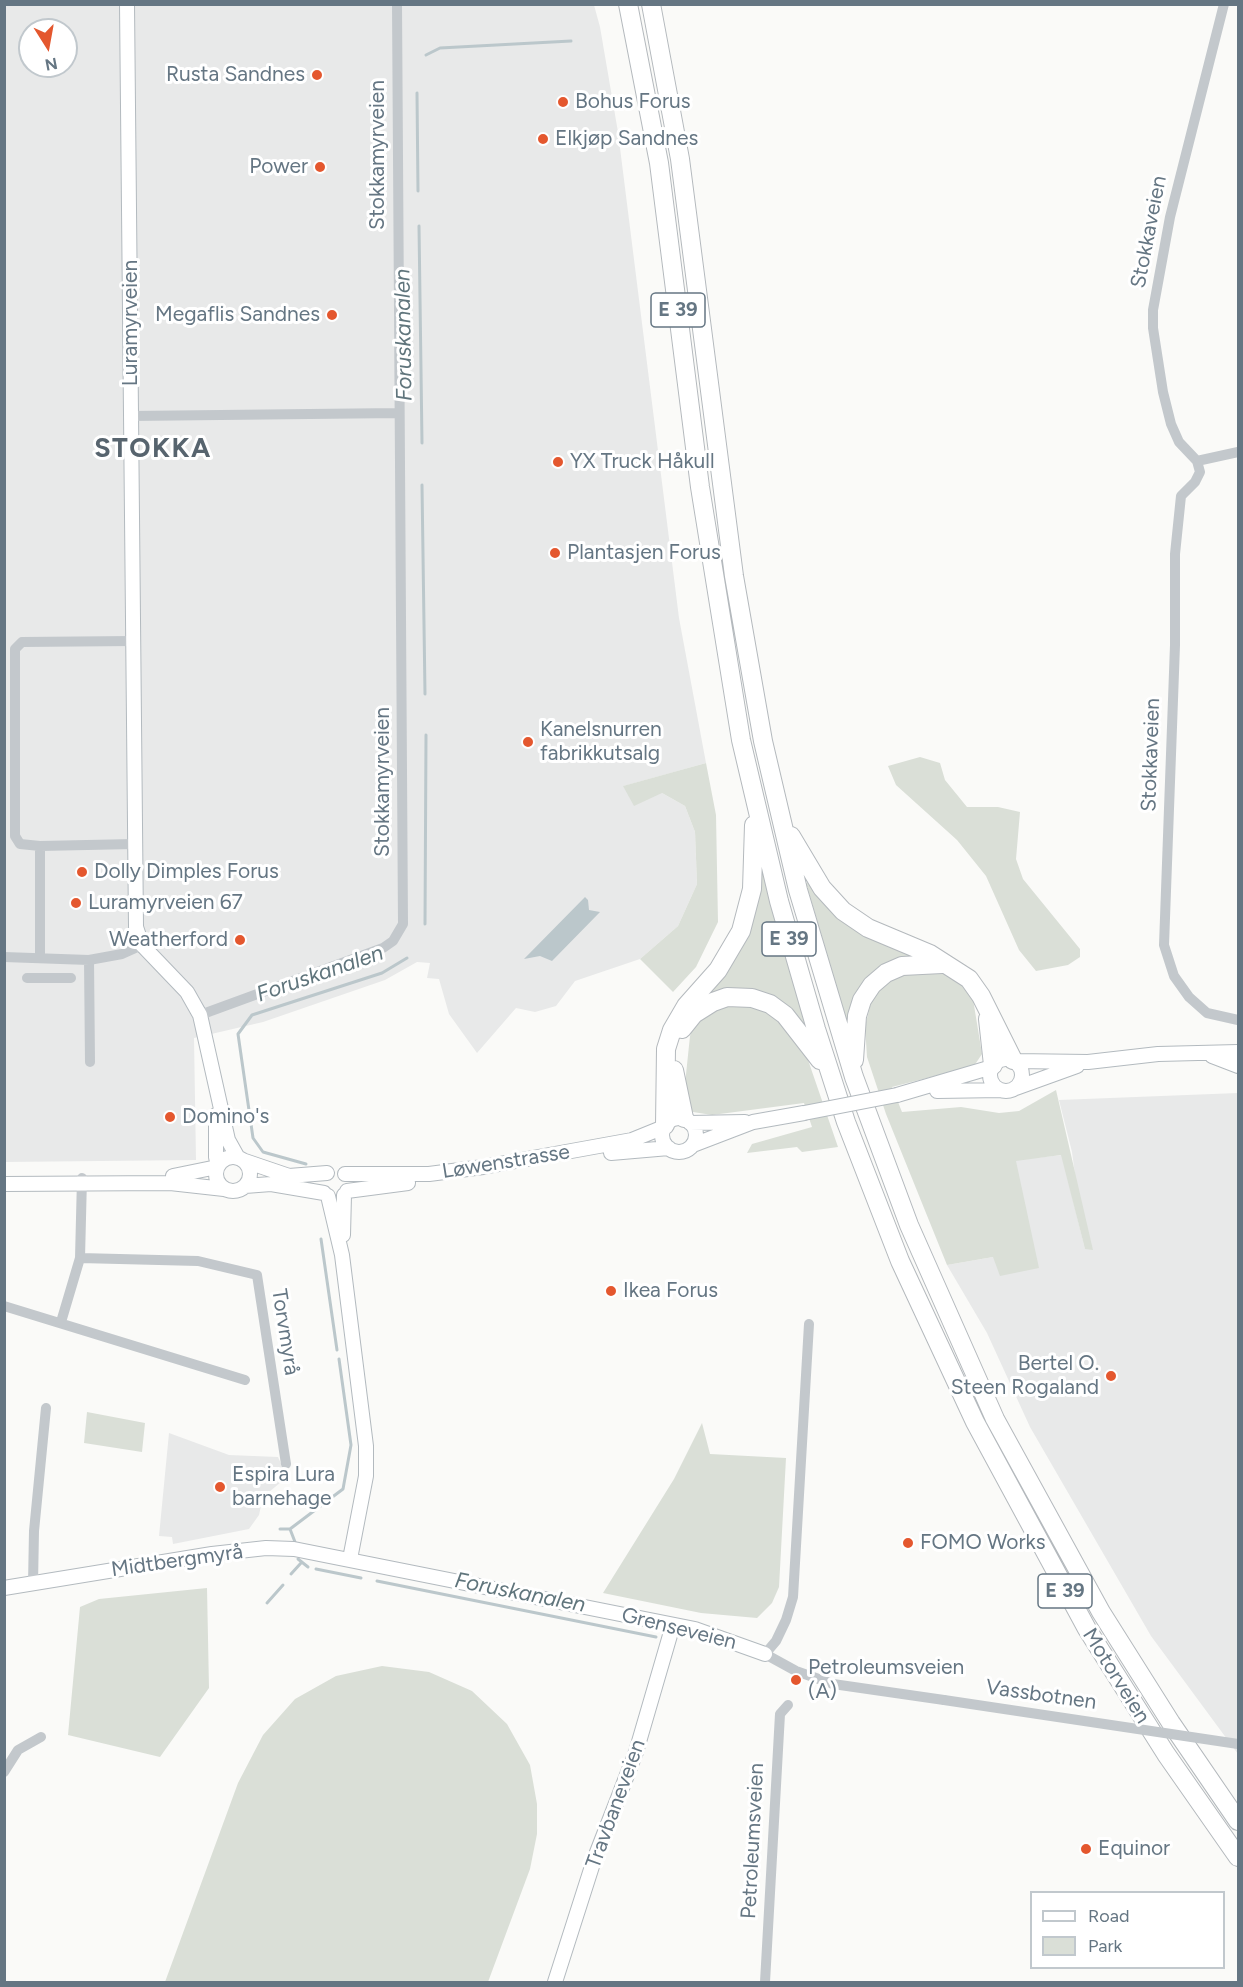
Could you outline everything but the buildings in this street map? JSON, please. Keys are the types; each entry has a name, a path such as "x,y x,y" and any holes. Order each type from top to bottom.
{"highway":[{"name":"E 39","path":"628,4 659,163 717,605 755,802 796,965 831,1074"},
{"name":"E 39","path":"651,4 667,79 682,169 741,618 779,812 814,950 854,1077"},
{"name":"E 39","path":"664,1126 663,1072 666,1049 672,1030 693,997 728,957 746,917 752,889 755,802"},
{"name":"E 39","path":"779,812 817,880 843,911 868,928 947,964 975,986 1014,1061"},
{"name":"E 39","path":"854,1077 857,1016 862,1000 872,985 886,973 902,966 919,963 947,964"},
{"name":"E 39","path":"687,1120 674,1075 677,1040 694,1014 720,999 752,998 778,1009 798,1029 831,1074"},
{"name":"E 39","path":"988,1012 992,1066"},
{"name":"Motorveien","path":"831,1074 900,1262 975,1422 1087,1629 1166,1754 1239,1857"},
{"name":"Motorveien","path":"854,1077 909,1225 995,1419 1096,1603 1171,1723 1239,1821"}],"street":[{"name":"Luramyrveien","path":"128,4 135,915 142,945"},
{"name":"Stokkamyrveien","path":"200,1015 383,948 393,941 403,924 397,4"},
{"name":"Stokkaveien","path":"1224,4 1170,217 1153,310 1154,339 1166,406 1176,436 1197,461 1200,476 1185,490 1180,503 1175,554 1175,645 1164,945 1170,968 1189,997 1207,1012 1239,1020"},
{"path":"131,416 399,413"},
{"path":"1197,461 1239,452"},
{"path":"133,641 17,645 14,655 15,836 20,844 40,846 134,844"},
{"path":"40,846 40,957"},
{"path":"4,957 89,960 122,954 142,945 187,992 200,1015 216,1095 228,1140 250,1172 245,1186"},
{"path":"89,960 90,1062"},
{"path":"27,978 71,978"},
{"path":"753,1122 673,1119 664,1126 662,1138 669,1148 681,1152 693,1145 753,1122 901,1094 992,1066 1000,1060 1088,1062 1158,1054 1239,1052"},
{"path":"1207,1054 1239,1066"},
{"path":"1014,1061 1022,1074 1016,1088"},
{"path":"901,1094 1016,1088 1088,1062"},
{"path":"992,1066 991,1081 1001,1090"},
{"path":"216,1095 217,1181 224,1189"},
{"path":"687,1120 696,1133 693,1145"},
{"name":"Løwenstrasse","path":"345,1174 408,1175 483,1167 632,1140 664,1126"},
{"name":"Løwenstrasse","path":"346,1193 608,1153 669,1148"},
{"path":"4,1178 82,1182 169,1176 195,1173 218,1166 229,1158 240,1159 289,1176 336,1171 345,1174 349,1182 346,1193 342,1255"},
{"path":"327,1173 321,1185 326,1195 342,1255 367,1462 360,1514 350,1559"},
{"path":"62,1322 80,1258 82,1182"},
{"path":"4,1184 170,1183 235,1191 245,1186 271,1184 336,1198 346,1193"},
{"name":"Torvmyrå","path":"80,1258 198,1262 257,1275 286,1464"},
{"path":"4,1305 245,1380"},
{"name":"Grenseveien","path":"350,1559 714,1634 765,1654 781,1631 793,1598 808,1324"},
{"path":"33,1584 33,1541 46,1408"},
{"name":"Midtbergmyrå","path":"4,1588 212,1554 266,1548 294,1549 350,1559"},
{"name":"Travbaneveien","path":"555,1983 594,1860 646,1721 673,1625"},
{"name":"Vassbotnen","path":"765,1654 796,1671 833,1684 1239,1744"},
{"name":"Petroleumsveien","path":"765,1983 779,1724 780,1714 788,1705"},
{"path":"4,1772 18,1750 40,1737"}],"shaded area":[{"path":"4,5 594,5 600,27 618,132 679,618 706,763 624,786 662,793 685,806 695,832 697,884 678,926 640,959 575,981 556,1006 535,1012 516,1008 477,1053 449,1014 439,979 427,978 430,963 417,962 385,980 263,1022 194,1038 196,1160 5,1162"},
{"path":"585,897 588,900 589,910 600,912 552,961 540,956 524,959"},
{"path":"1238,1093 1238,1754 1151,1636 1030,1427 987,1333 947,1265 993,1257 1016,1160 1062,1155 1085,1249 1072,1152 1059,1100"},
{"name":"Espira Lura barnehage","path":"169,1433 229,1455 278,1457 287,1477 263,1497 259,1515 249,1529 173,1544 172,1537 159,1536"}],"green space":[{"path":"920,757 940,763 945,780 967,807 998,807 1020,812 1016,859 1023,879 1080,949 1080,957 1068,965 1036,971 1019,950 986,876 957,840 896,785 888,766"},
{"path":"706,763 716,815 718,922 696,967 673,992 640,959 678,926 697,884 695,832 685,806 662,793 634,806 623,786"},
{"path":"763,868 808,1031 781,1002 702,999 758,871"},
{"path":"812,882 918,959 901,961 847,1022 806,883"},
{"path":"932,969 952,975 972,993 982,1054 974,1066 892,1087 902,1112 961,1107 999,1113 1019,1111 1056,1090 1093,1250 1085,1249 1061,1155 1016,1161 1039,1268 1000,1276 993,1257 947,1265 886,1114 867,1057 865,1026 871,1003 880,988 891,978 904,973"},
{"path":"737,1003 771,1013 791,1030 807,1057 838,1147 802,1152 797,1147 747,1153 752,1144 812,1127 804,1103 712,1115 693,1112 687,1107 685,1084 690,1036 693,1028 702,1018 724,1005"},
{"path":"87,1412 145,1423 142,1452 84,1443"},
{"path":"702,1423 710,1454 786,1458 779,1587 772,1603 757,1618 701,1613 603,1593 674,1479"},
{"path":"207,1588 209,1688 160,1757 68,1735 80,1607 99,1599"},
{"path":"382,1666 429,1672 472,1691 507,1724 530,1765 537,1804 537,1834 530,1869 488,1982 165,1982 238,1783 263,1735 295,1699 336,1676"}],"waterway":[{"name":"Foruskanalen","path":"426,55 440,48 571,41"},
{"name":"Foruskanalen","path":"417,93 418,191"},
{"name":"Foruskanalen","path":"419,226 422,443"},
{"name":"Foruskanalen","path":"422,485 425,694"},
{"name":"Foruskanalen","path":"425,924 426,735"},
{"name":"Foruskanalen","path":"306,1164 263,1152 253,1138 238,1034 252,1015 382,973 407,958"},
{"name":"Foruskanalen","path":"321,1239 337,1350"},
{"name":"Foruskanalen","path":"290,1529 343,1489 351,1445 339,1359"},
{"name":"Foruskanalen","path":"280,1529 290,1529 295,1542"},
{"name":"Foruskanalen","path":"298,1559 308,1567"},
{"path":"291,1574 301,1563"},
{"name":"Foruskanalen","path":"316,1569 361,1578"},
{"name":"Foruskanalen","path":"377,1581 656,1637"},
{"path":"267,1603 283,1585"}],"place":[{"name":"Rusta Sandnes","path":"317,75"},
{"name":"Bohus Forus","path":"563,102"},
{"name":"Elkjøp Sandnes","path":"543,139"},
{"name":"Power","path":"320,167"},
{"name":"Megaflis Sandnes","path":"332,315"},
{"name":"YX Truck Håkull","path":"558,462"},
{"name":"Plantasjen Forus","path":"555,553"},
{"name":"Kanelsnurren fabrikkutsalg","path":"528,742"},
{"name":"Dolly Dimples Forus","path":"82,872"},
{"name":"Luramyrveien 67","path":"76,903"},
{"name":"Weatherford","path":"240,940"},
{"name":"Domino's","path":"170,1117"},
{"name":"Ikea Forus","path":"611,1291"},
{"name":"Bertel O. Steen Rogaland","path":"1111,1376"},
{"name":"Espira Lura barnehage","path":"220,1487"},
{"name":"FOMO Works","path":"908,1543"},
{"name":"Petroleumsveien (A)","path":"796,1680"},
{"name":"Equinor","path":"1086,1849"}],"district":[{"name":"STOKKA","path":"153,449"}]}
